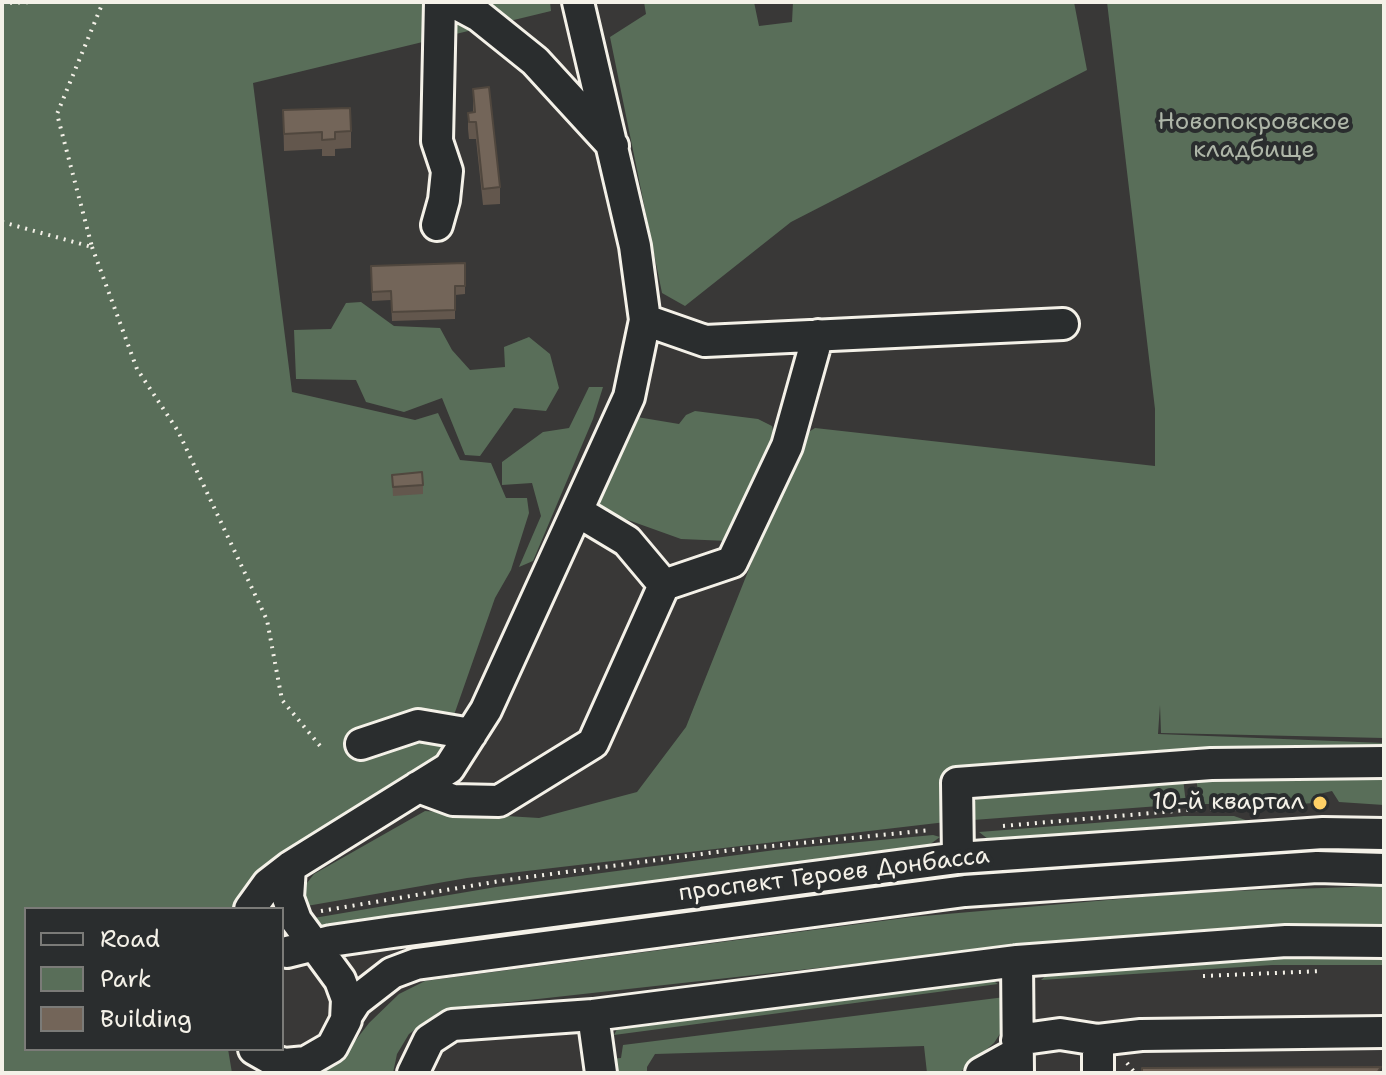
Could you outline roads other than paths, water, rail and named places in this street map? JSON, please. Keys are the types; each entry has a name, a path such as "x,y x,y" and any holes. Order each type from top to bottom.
{"street":[{"path":"437,225 447,171 437,141 440,2"},
{"path":"453,2 479,16 535,61 614,148"},
{"path":"251,907 268,884 290,867 449,768 486,710 629,397 645,320 635,246 578,2"},
{"path":"645,320 705,341 1063,324"},
{"path":"418,787 453,800 499,801 593,743 664,585 732,562 787,446 818,335"},
{"path":"577,511 627,541 664,585"},
{"path":"361,744 418,725 471,734"},
{"path":"958,858 957,783 1211,764 1384,762"},
{"name":"проспект Героев Донбасса","path":"295,950 393,932 958,858 1331,833 1384,834"},
{"path":"290,867 288,898 296,920 295,950 334,971 344,989 347,1015"},
{"name":"проспект Героев Донбасса","path":"276,1068 306,1062 324,1053 338,1038 356,1001 392,973 416,964 965,891 1317,867 1384,869"},
{"path":"413,1073 429,1040 452,1025 593,1015 1017,961 1286,941 1384,942"},
{"path":"1017,961 1017,1055"},
{"path":"593,1015 601,1073"},
{"path":"981,1073 1060,1034 1098,1040 1141,1035 1384,1032"},
{"path":"1098,1040 1098,1073"},
{"path":"243,1051 248,1073"},
{"path":"257,1051 276,1068"}],"place":[{"name":"10-й квартал","path":"1320,803"}],"park label":[{"name":"Новопокровское кладбище","path":"1254,137"}]}
